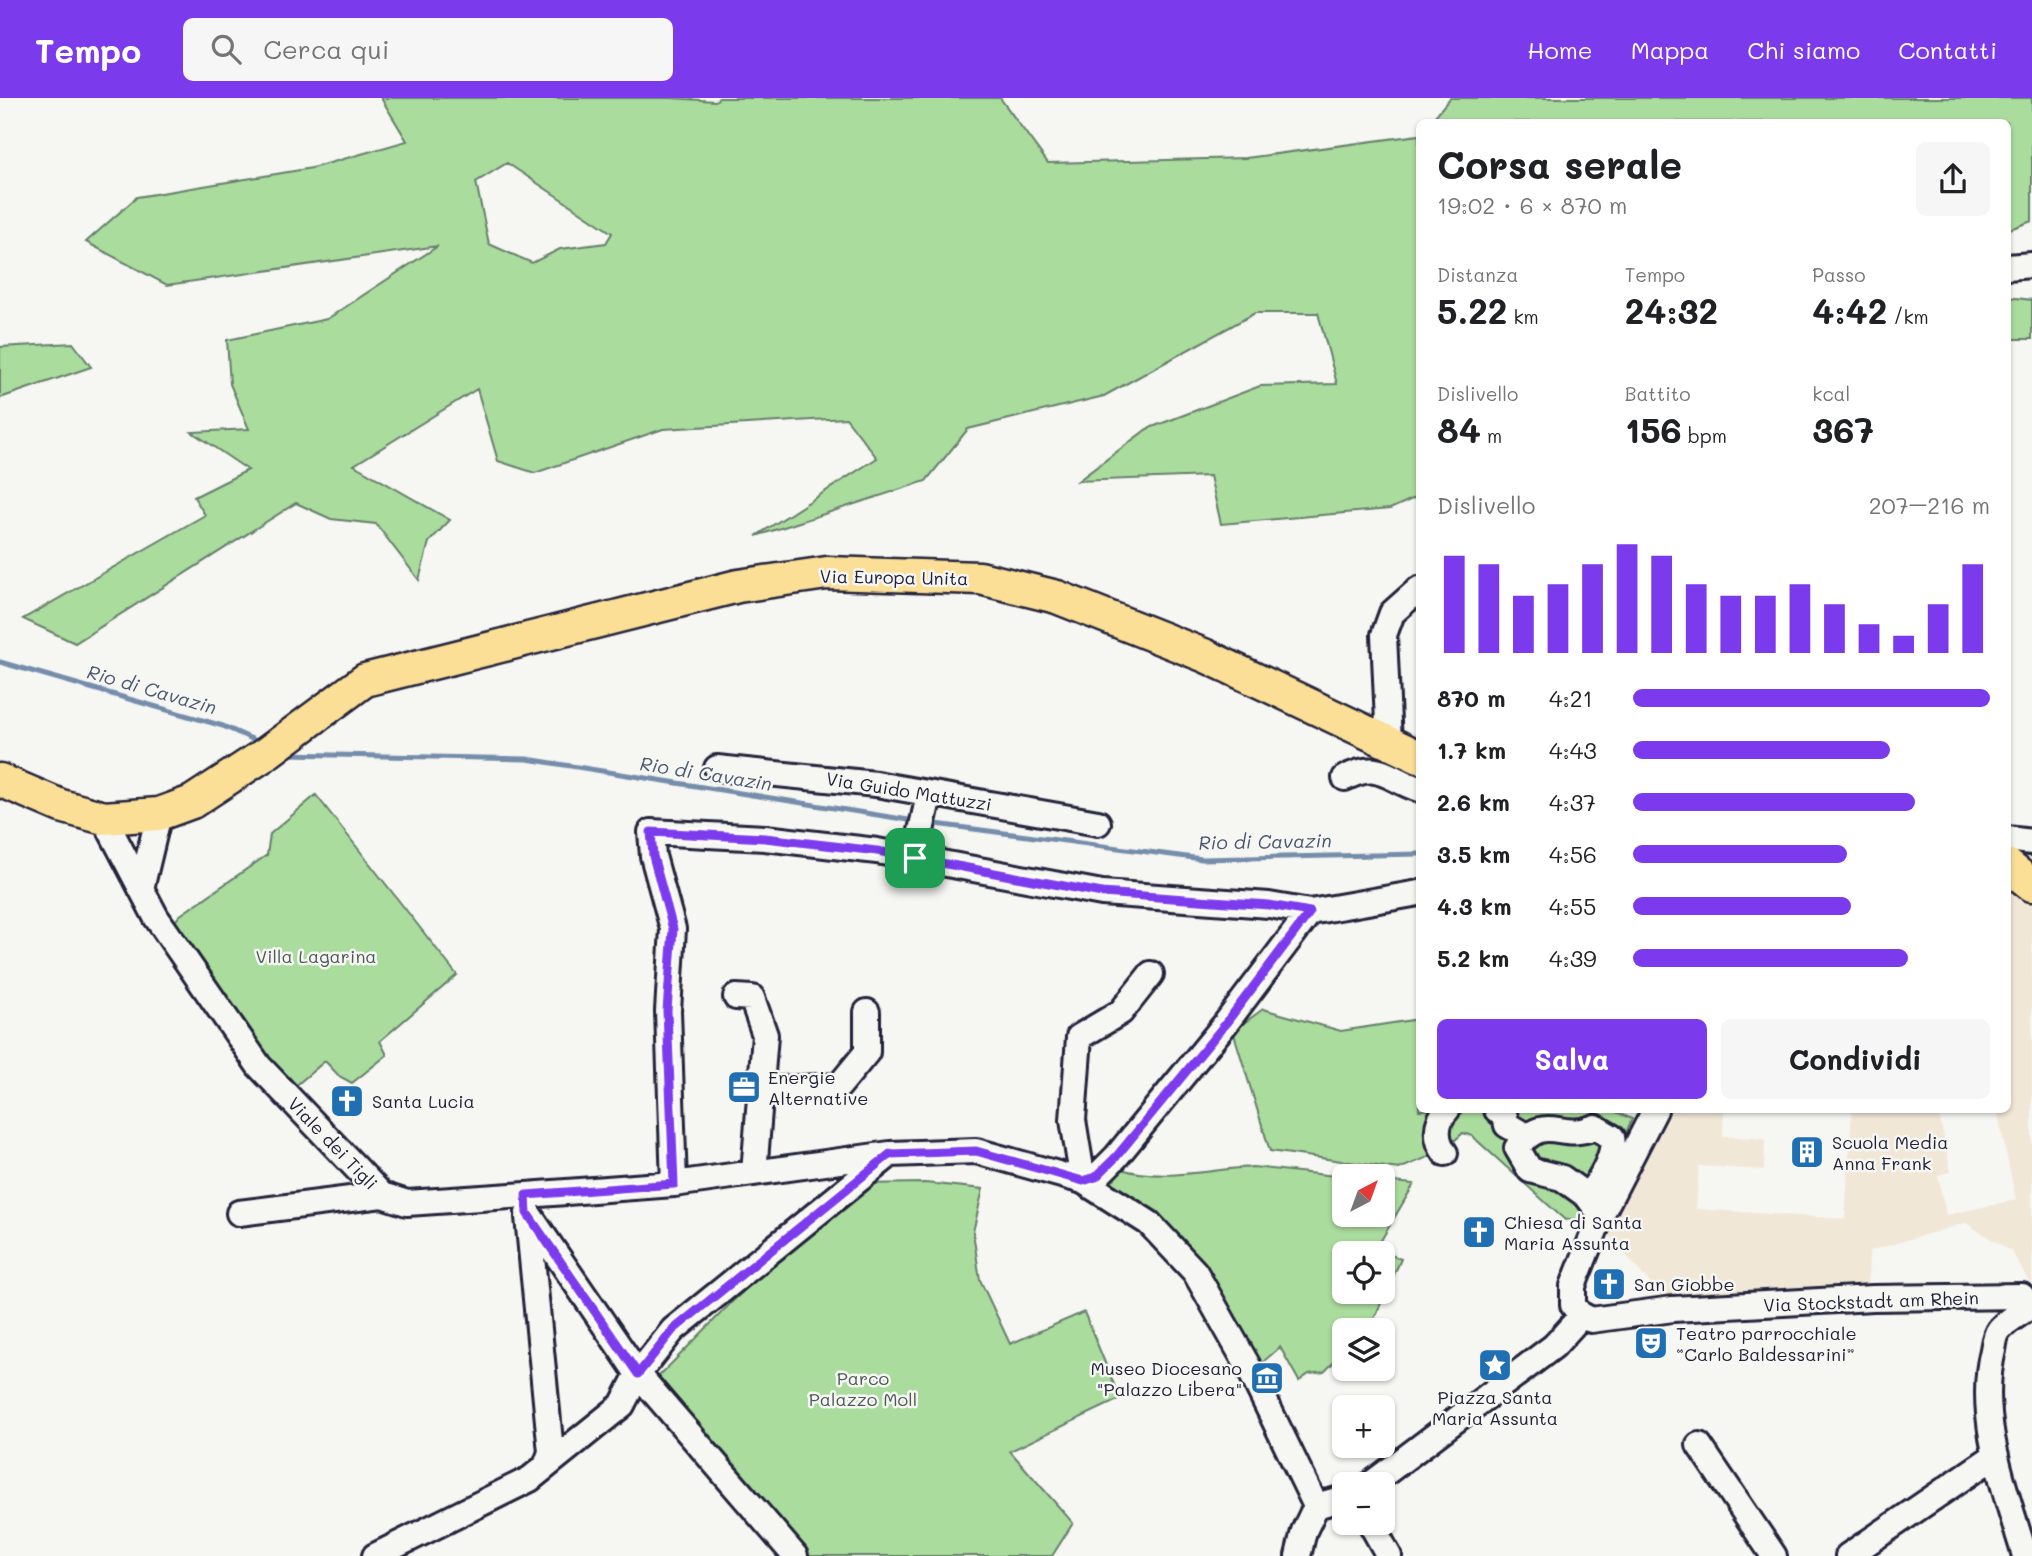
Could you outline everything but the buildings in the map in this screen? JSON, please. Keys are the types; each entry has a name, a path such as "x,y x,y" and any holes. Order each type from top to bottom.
{"main road":[{"name":"Via Europa Unita","path":"0,780 61,806 104,818 159,814 192,802 272,749 365,680 738,586 827,573 980,578 1057,597 1206,656 1416,756"},
{"path":"2011,868 2032,886"}],"street":[{"path":"2011,267 2032,265"},
{"path":"1389,744 1384,635 1392,613 1416,592"},
{"name":"Via Guido Mattuzzi","path":"717,768 828,778 1098,823"},
{"path":"1345,778 1363,769 1382,771 1416,788"},
{"path":"915,858 929,795"},
{"path":"141,889 159,814"},
{"name":"Viale dei Tigli","path":"104,818 156,917 259,1066 382,1195 407,1203 527,1204 890,1154 976,1151 1083,1181 1149,1223 1195,1272 1248,1366 1316,1506"},
{"path":"674,1184 667,1011 673,929 653,856 651,832 765,838 915,858 1102,893 1269,905 1310,912 1416,894"},
{"path":"2011,839 2032,842"},
{"path":"1151,974 1121,1012 1079,1037 1067,1082 1083,1181 1096,1177 1116,1157 1226,1023 1310,912"},
{"path":"736,997 752,998 765,1035 754,1173"},
{"path":"761,1090 839,1086 867,1052 867,1012"},
{"path":"1443,1113 1437,1137 1445,1153"},
{"path":"1500,1113 1507,1125 1526,1136"},
{"path":"1594,1206 1653,1113"},
{"path":"1387,1472 1554,1346 1582,1315 1571,1298 1604,1167 1614,1148 1612,1137 1595,1127 1575,1134 1551,1127 1526,1136 1517,1148 1530,1170 1562,1178 1594,1206"},
{"path":"374,1556 530,1479 622,1405 638,1374 673,1330 890,1154"},
{"path":"239,1213 382,1195"},
{"path":"527,1204 638,1374 795,1556"},
{"path":"527,1204 551,1452 546,1466"},
{"name":"Via Stockstadt am Rhein","path":"1582,1315 1591,1320 1636,1312 1873,1298 2029,1299"},
{"path":"2025,1556 1996,1455 1989,1394 1990,1360 1998,1331 2029,1299"},
{"path":"1699,1445 1774,1556"},
{"path":"1848,1556 1996,1455"},
{"path":"1300,1554 1304,1531 1316,1506 1332,1501"},
{"path":"1377,1535 1389,1556"}],"shaded area":[{"path":"2011,858 2032,874 2032,1287 2012,1252 1966,1223 1869,1251 1868,1291 1666,1302 1607,1233 1664,1113 1724,1113 1723,1136 1765,1139 1764,1170 1699,1166 1696,1209 1845,1219 1852,1113 1939,1113 1951,1172 1938,1175 1946,1215 2016,1200 1998,1113 2011,1113"}],"green space":[{"path":"381,98 671,98 715,101 719,98 1000,98 1048,163 1246,158 1416,135 1416,497 1390,509 1221,524 1210,476 1078,481 1147,429 1260,386 1337,384 1318,313 1255,313 1104,396 968,429 926,481 756,536 877,458 846,418 663,429 535,473 498,461 477,389 354,465 450,520 429,542 419,580 376,524 331,519 296,503 75,643 23,619 205,515 194,497 248,470 192,432 249,429 230,384 227,340 327,319 438,246 167,285 86,242 137,197 312,168 407,141","holes":["507,163 612,233 606,243 560,249 532,263 489,244 476,182"]},
{"path":"1450,98 2032,98 2032,221 2011,229 2011,119 1432,119"},
{"path":"2011,297 2032,300 2032,339 2011,339"},
{"path":"73,343 91,367 0,398 0,347"},
{"name":"Villa Lagarina","path":"316,795 457,975 380,1041 387,1055 352,1083 339,1076 325,1061 293,1088 169,931 179,916 267,855 270,834"},
{"path":"1263,1009 1341,1031 1416,1019 1416,1113 1619,1113 1632,1119 1589,1217 1565,1220 1472,1136 1463,1133 1443,1151 1399,1169 1395,1168 1395,1164 1363,1164 1270,1151 1233,1031"},
{"path":"1253,1167 1332,1176 1332,1227 1389,1227 1381,1241 1332,1241 1332,1304 1381,1304 1374,1318 1332,1318 1332,1364 1324,1372 1309,1374 1299,1381 1280,1347 1255,1369 1223,1306 1108,1190 1105,1178 1121,1169 1137,1173 1187,1174"},
{"path":"1395,1182 1414,1184 1395,1216"},
{"name":"Parco Palazzo Moll","path":"925,1183 983,1189 973,1232 980,1280 1010,1344 1084,1312 1120,1399 1010,1451 1073,1523 1052,1556 800,1556 659,1376 733,1301 859,1184"},
{"path":"1395,1257 1401,1259 1395,1272"}],"waterway":[{"name":"Rio di Cavazin","path":"0,662 223,726 261,743"},
{"name":"Rio di Cavazin","path":"285,754 527,759 915,821"},
{"name":"Rio di Cavazin","path":"928,823 1202,859 1416,854"},
{"name":"Rio di Cavazin","path":"2014,852 2032,855"}],"place":[{"name":"Energie Alternative","path":"744,1087"},
{"name":"Santa Lucia","path":"347,1101"},
{"name":"Scuola Media Anna Frank","path":"1807,1152"},
{"name":"Chiesa di Santa Maria Assunta","path":"1479,1232"},
{"name":"San Giobbe","path":"1609,1284"},
{"name":"Teatro parrocchiale “Carlo Baldessarini”","path":"1651,1343"},
{"name":"Piazza Santa Maria Assunta","path":"1495,1365"},
{"name":"Museo Diocesano \"Palazzo Libera\"","path":"1267,1378"}],"route":[{"path":"651,832 765,838 915,858 1102,893 1269,905 1310,912 1226,1023 1116,1157 1096,1177 1083,1181 976,1151 890,1154 673,1330 638,1374 527,1213 526,1195 674,1184 667,1011 673,929 653,856 651,832"}]}
